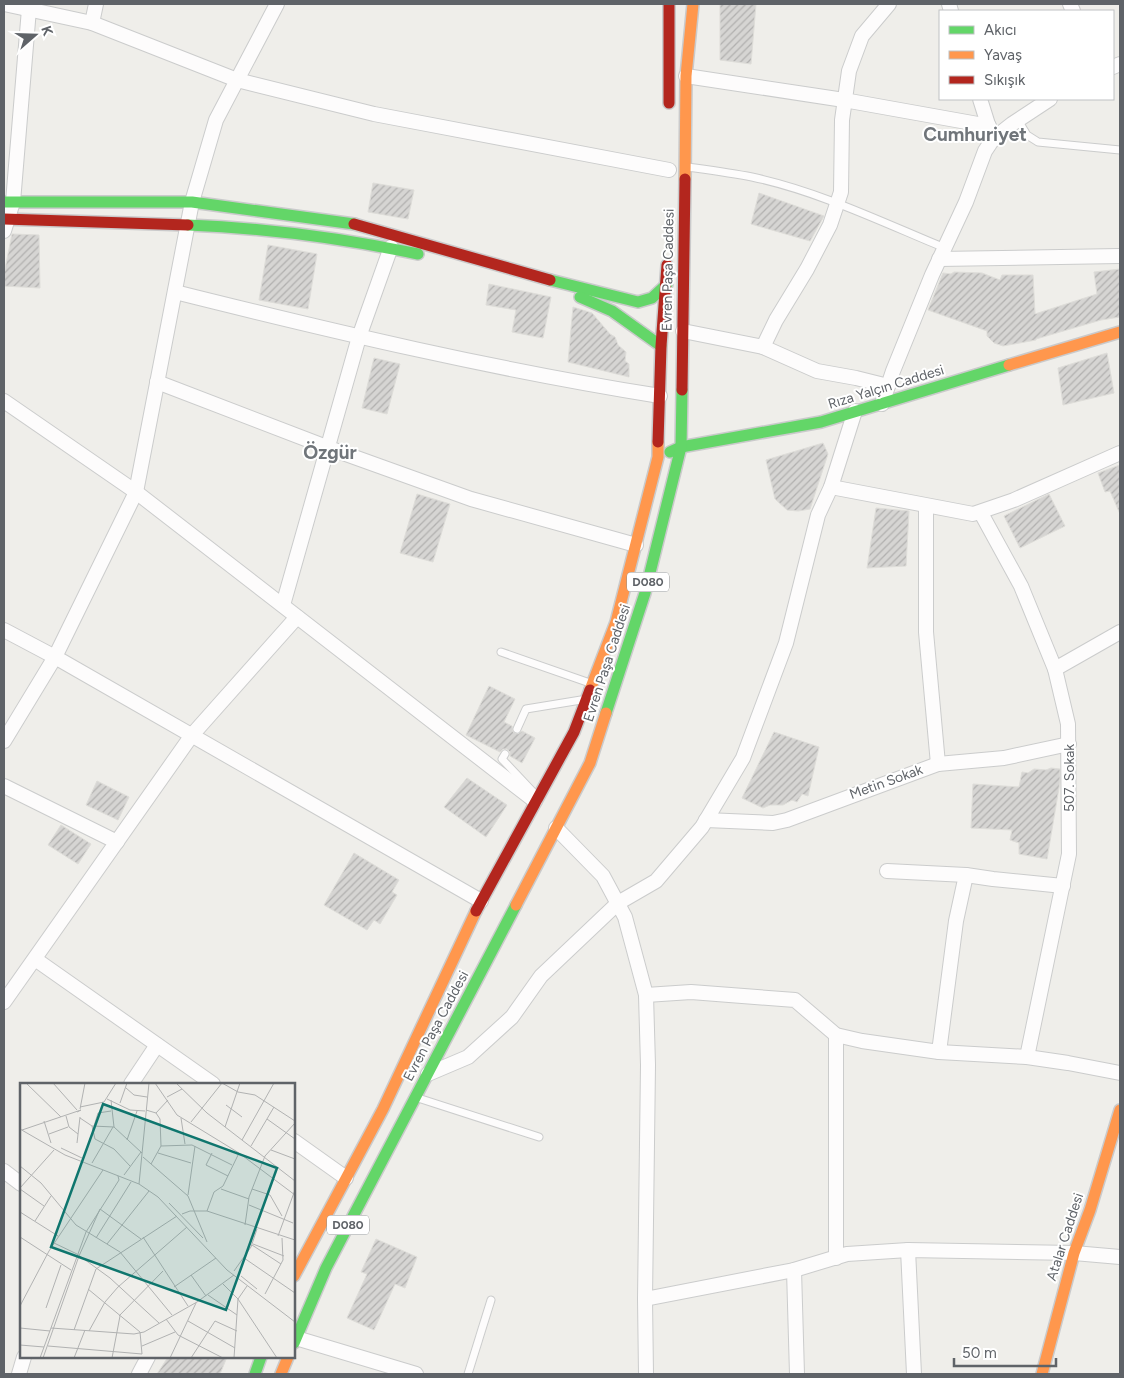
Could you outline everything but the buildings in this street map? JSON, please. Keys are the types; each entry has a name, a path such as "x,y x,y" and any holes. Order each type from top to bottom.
{"main road":[{"path":"669,4 669,112"},
{"name":"Evren Paşa Caddesi","path":"295,1340 326,1268 590,763 646,593 681,447 686,76 693,4"},
{"path":"8,202 192,202 356,224 524,273 638,302 652,298 667,284"},
{"path":"5,223 188,224 324,236 391,248 498,273 590,300 618,315 661,346"},
{"name":"Evren Paşa Caddesi","path":"346,1178 383,1109 481,901 574,732 616,622 658,457 661,346 668,256"},
{"name":"Rıza Yalçın Caddesi","path":"658,457 681,447 821,422 1120,332"},
{"name":"Atalar Caddesi","path":"1042,1374 1074,1253 1090,1210 1120,1110"},
{"name":"D080","path":"295,1274 346,1178"},
{"path":"255,1374 261,1358"},
{"path":"282,1374 288,1358"}],"street":[{"path":"4,4 92,23 237,80 374,114 669,170"},
{"path":"92,23 96,4"},
{"path":"4,741 55,657 136,492 192,202 216,120 277,4"},
{"path":"763,347 776,320 826,234 841,192 842,120 848,71 862,36 889,4"},
{"path":"5,223 29,10"},
{"path":"686,76 844,100 991,132 1018,120 1048,100"},
{"path":"882,404 942,254 966,202 985,151 991,132 980,100"},
{"path":"283,606 359,338 391,248"},
{"path":"942,254 1120,256"},
{"path":"175,292 359,338 585,384 660,396"},
{"path":"683,330 763,347 817,371 888,386"},
{"path":"157,382 329,448 471,499 636,546"},
{"path":"4,401 136,492 536,799"},
{"path":"427,1075 468,1057 512,1017 541,976 618,903 656,881 702,827 743,758 786,643 818,515 830,487 856,411"},
{"path":"830,487 974,514 1014,500 1120,453"},
{"path":"926,506 926,632 938,764"},
{"name":"507. Sokak","path":"981,513 1021,586 1055,670 1068,724 1069,854 1027,1057"},
{"path":"4,1002 192,735 298,617"},
{"path":"4,630 55,657 481,901"},
{"path":"1055,670 1120,632"},
{"name":"Metin Sokak","path":"706,820 773,823 787,820 938,764 1004,758 1069,744"},
{"path":"4,786 117,842"},
{"path":"556,828 603,876 618,903 625,917 646,995 648,1065 646,1374"},
{"path":"887,872 966,875 1063,886"},
{"path":"938,1052 956,921 966,875"},
{"path":"34,958 212,1083"},
{"path":"646,995 691,992 795,1000 836,1034 885,1045 938,1052 1027,1057 1120,1073"},
{"path":"836,1034 836,1258"},
{"path":"132,1083 157,1045"},
{"path":"295,1142 346,1178"},
{"path":"4,1171 20,1183"},
{"path":"645,1299 794,1270 847,1254 908,1250 1074,1253 1120,1257"},
{"path":"908,1250 914,1374"},
{"path":"794,1270 797,1374"},
{"path":"295,1340 414,1374"},
{"path":"19,1374 24,1358"},
{"path":"140,1374 148,1358"}],"lane":[{"path":"1018,120 1027,135 1038,142 1120,150"},
{"path":"685,166 753,177 837,204 942,254"},
{"path":"501,652 592,684"},
{"path":"517,729 526,709 587,699"},
{"path":"504,754 502,759 536,799"},
{"path":"415,1097 540,1137"},
{"path":"468,1374 491,1300"}],"traffic: fast":[{"path":"4,202 192,202 354,224"},
{"path":"188,225 303,235 361,243 418,254"},
{"path":"550,280 638,302 652,298 667,284"},
{"path":"580,297 612,311 661,346"},
{"path":"670,452 681,447 821,422 1009,365"},
{"path":"606,713 645,593 681,447 682,390"},
{"path":"295,1341 326,1268 516,905"},
{"path":"255,1374 261,1358"}],"traffic: slow":[{"path":"685,179 686,76 693,4"},
{"path":"1009,365 1120,332"},
{"path":"590,690 616,622 658,457 658,442"},
{"path":"516,905 590,763 606,713"},
{"path":"295,1274 383,1109 476,911"},
{"path":"1042,1374 1074,1253 1090,1210 1120,1110"},
{"path":"281,1374 288,1358"}],"traffic: jam":[{"path":"669,4 669,103"},
{"path":"682,390 685,179"},
{"path":"4,219 188,225"},
{"path":"354,224 550,280"},
{"path":"658,442 661,346 667,265"},
{"path":"476,911 574,732 590,690"}],"district":[{"name":"Cumhuriyet","path":"975,134"},
{"name":"Özgür","path":"330,452"}]}
